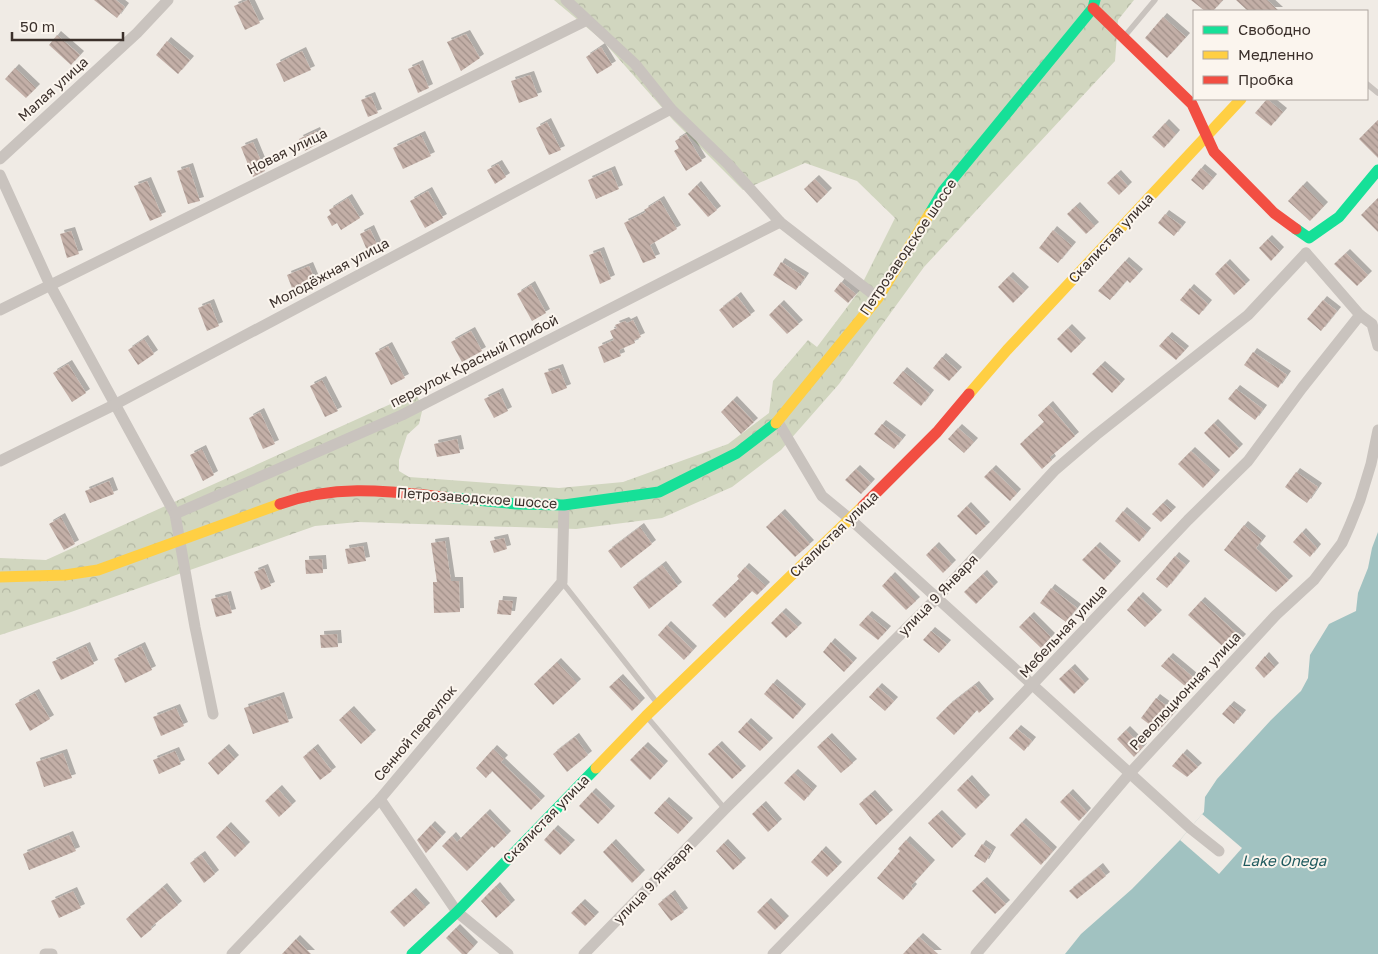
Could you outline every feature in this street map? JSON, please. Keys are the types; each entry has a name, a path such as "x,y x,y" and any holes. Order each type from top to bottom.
{"street":[{"name":"Малая улица","path":"0,159 137,32 168,0"},
{"path":"566,0 635,64 671,109 728,164 780,222 878,298"},
{"path":"1094,4 1124,37 1192,104 1214,152 1274,213 1309,238"},
{"name":"Петрозаводское шоссе","path":"0,577 64,575 98,570 303,496 348,490 390,491 517,504 564,505 659,492 737,453 778,422 878,298 943,191 1094,4"},
{"name":"Новая улица","path":"0,310 586,20"},
{"name":"Скалистая улица","path":"412,954 457,912 658,704 850,519 937,432 1006,350 1239,100"},
{"name":"Молодёжная улица","path":"0,461 116,404 671,109"},
{"path":"1378,170 1339,217 1309,238 1306,253 1360,315 1372,324 1378,346"},
{"path":"0,175 50,285 175,514 213,714"},
{"name":"переулок Красный Прибой","path":"175,514 402,415 780,222"},
{"name":"улица 9 Января","path":"584,954 725,809 937,598 1055,470 1096,435 1248,315 1306,253"},
{"name":"Мебельная улица","path":"773,954 1188,520 1248,461 1302,388 1360,315"},
{"path":"778,422 822,496 1033,684 1190,828 1219,851"},
{"name":"Революционная улица","path":"976,954 1130,773 1276,615 1314,580 1342,543 1360,500 1371,464 1378,430"},
{"path":"562,582 564,505"},
{"name":"Сенной переулок","path":"232,954 380,799 562,582"},
{"path":"380,799 457,912 508,954"},
{"path":"45,954 52,954"}],"lane":[{"path":"1124,37 1156,0"},
{"path":"1368,85 1378,93"},
{"path":"562,582 658,704"},
{"path":"646,716 725,809"}],"green space":[{"path":"554,0 1134,0 1118,20 1115,61 924,267 839,384 781,450 732,487 662,518 576,529 358,522 315,526 0,635 0,558 46,560 415,393 423,407 419,424 407,435 399,460 399,471 409,477 559,488 623,482 728,444 769,413 773,381 808,340 817,347 857,294 895,218 857,181 805,163 743,190 673,120 603,41"}],"water":[{"name":"Lake Onega","path":"1378,532 1378,954 1065,954 1081,934 1132,889 1180,840 1204,812 1205,797 1217,779 1271,720 1301,691 1308,678 1310,655 1329,624 1356,611 1358,593 1368,568"}],"pier":[{"path":"1202,814 1242,848 1219,874 1180,840"}],"building":[{"path":"94,0 116,0 125,7 117,18"},
{"path":"249,0 260,23 245,30 234,6"},
{"path":"1191,0 1223,0 1214,10 1204,10"},
{"path":"1236,0 1267,0 1278,10 1247,10"},
{"path":"1163,17 1186,37 1167,58 1145,38"},
{"path":"466,34 480,58 461,71 447,42"},
{"path":"57,35 80,55 71,65 49,45"},
{"path":"167,41 190,60 178,74 156,55"},
{"path":"601,47 612,65 597,74 586,57"},
{"path":"302,51 311,70 284,82 276,64"},
{"path":"419,64 429,88 418,93 408,69"},
{"path":"15,68 36,88 26,98 5,79"},
{"path":"530,75 538,96 519,103 511,81"},
{"path":"371,96 378,113 368,117 361,100"},
{"path":"1266,100 1283,112 1271,126 1255,113"},
{"path":"1378,120 1378,158 1359,139"},
{"path":"547,122 561,150 549,155 536,128"},
{"path":"1165,123 1176,134 1164,148 1152,137"},
{"path":"316,131 321,142 305,151 299,139"},
{"path":"686,134 702,161 686,171 674,151 679,148 675,141"},
{"path":"421,135 431,156 403,169 393,148"},
{"path":"253,142 265,171 253,177 241,147"},
{"path":"498,164 506,177 495,184 487,170"},
{"path":"189,167 200,201 188,204 177,171"},
{"path":"1201,168 1213,178 1203,190 1191,180"},
{"path":"611,170 619,189 596,199 588,180"},
{"path":"1117,174 1128,186 1119,195 1107,183"},
{"path":"815,179 828,192 817,203 804,189"},
{"path":"147,181 162,216 150,221 134,186"},
{"path":"697,185 717,210 708,217 688,194"},
{"path":"1303,185 1324,206 1310,221 1288,201"},
{"path":"428,191 443,218 425,228 410,201"},
{"path":"348,198 360,218 341,230 337,223 332,226 327,217 331,214 329,210"},
{"path":"1378,198 1378,232 1361,215"},
{"path":"660,200 677,229 650,245 656,258 643,263 624,223 646,212 644,210"},
{"path":"1076,206 1095,226 1086,234 1067,214"},
{"path":"1165,214 1182,226 1174,236 1158,223"},
{"path":"370,229 381,253 370,257 360,234"},
{"path":"1053,230 1072,246 1058,263 1039,248"},
{"path":"71,231 79,254 67,258 60,234"},
{"path":"1268,239 1280,251 1271,261 1259,248"},
{"path":"600,251 611,279 600,284 589,255"},
{"path":"1346,253 1368,275 1357,286 1334,264"},
{"path":"1125,261 1139,273 1130,283 1127,280 1110,300 1098,291"},
{"path":"781,262 805,277 796,290 773,275"},
{"path":"1226,263 1246,284 1234,295 1215,274"},
{"path":"309,266 318,287 295,296 287,275"},
{"path":"1009,276 1025,291 1013,303 998,287"},
{"path":"841,282 856,294 848,303 834,291"},
{"path":"531,285 546,313 532,321 517,294"},
{"path":"1190,288 1208,304 1199,315 1180,300"},
{"path":"737,296 751,315 733,328 719,310"},
{"path":"1323,300 1337,311 1321,331 1307,319"},
{"path":"210,303 219,326 207,331 198,308"},
{"path":"780,304 799,324 787,334 769,315"},
{"path":"633,320 641,337 634,340 635,343 619,350 621,356 604,363 598,347 614,340 610,331 617,328 615,325"},
{"path":"1068,328 1082,342 1071,353 1057,339"},
{"path":"471,331 482,351 462,362 451,342"},
{"path":"1168,336 1185,350 1176,360 1159,346"},
{"path":"144,339 154,354 138,365 128,350"},
{"path":"388,346 405,378 391,385 375,353"},
{"path":"1253,352 1287,375 1278,388 1244,365"},
{"path":"942,357 958,371 949,381 933,368"},
{"path":"68,364 86,393 72,402 53,373"},
{"path":"1101,365 1121,383 1112,393 1092,374"},
{"path":"559,368 567,388 552,394 544,373"},
{"path":"903,371 930,394 921,406 893,383"},
{"path":"322,380 338,411 325,417 310,386"},
{"path":"1236,389 1263,409 1255,420 1228,399"},
{"path":"499,392 508,411 494,418 484,399"},
{"path":"733,400 754,422 741,434 721,412"},
{"path":"1049,405 1075,436 1050,457 1052,460 1042,469 1020,444 1044,422 1038,415"},
{"path":"260,412 275,444 263,449 249,418"},
{"path":"1214,423 1239,448 1229,458 1204,433"},
{"path":"882,424 902,439 894,449 874,434"},
{"path":"958,428 974,442 964,453 948,439"},
{"path":"457,439 460,453 437,457 434,444"},
{"path":"202,449 214,475 203,481 190,455"},
{"path":"1191,451 1216,474 1203,488 1178,464"},
{"path":"856,469 871,483 861,494 845,480"},
{"path":"992,469 1017,493 1010,501 984,477"},
{"path":"1296,472 1318,487 1307,503 1285,487"},
{"path":"109,481 114,494 90,503 85,491"},
{"path":"1163,503 1172,511 1161,522 1152,514"},
{"path":"967,506 986,526 976,535 957,516"},
{"path":"1123,511 1147,532 1139,542 1115,521"},
{"path":"781,513 810,544 795,557 766,527"},
{"path":"61,517 75,544 64,550 49,524"},
{"path":"1244,525 1262,540 1256,548 1289,580 1276,592 1224,550"},
{"path":"640,527 652,544 621,568 608,551"},
{"path":"1302,532 1317,548 1310,557 1293,542"},
{"path":"504,538 507,549 494,553 490,541"},
{"path":"445,541 451,581 459,581 460,612 434,613 433,582 437,582 431,543"},
{"path":"363,546 366,561 348,564 345,549"},
{"path":"935,546 952,564 943,573 926,555"},
{"path":"1096,546 1117,565 1104,580 1082,560"},
{"path":"1175,556 1186,565 1167,588 1156,579"},
{"path":"322,559 323,573 306,574 305,560"},
{"path":"662,565 678,586 649,609 633,587"},
{"path":"745,567 766,586 757,595 752,591 725,618 712,605 739,579 737,576"},
{"path":"264,568 271,586 261,590 254,572"},
{"path":"983,574 994,586 976,604 964,592"},
{"path":"891,576 916,601 906,610 882,586"},
{"path":"1051,588 1077,608 1066,622 1040,603"},
{"path":"227,595 232,613 216,617 211,599"},
{"path":"1139,596 1158,614 1145,627 1127,610"},
{"path":"499,600 513,601 511,615 497,614"},
{"path":"1201,601 1242,638 1229,652 1188,615"},
{"path":"782,612 798,627 786,638 771,623"},
{"path":"868,615 887,630 878,640 859,625"},
{"path":"1030,616 1051,637 1041,648 1019,627"},
{"path":"667,625 693,650 684,660 658,635"},
{"path":"931,631 947,644 939,653 923,640"},
{"path":"337,634 338,647 321,648 320,635"},
{"path":"831,642 853,662 844,672 823,652"},
{"path":"86,646 94,664 61,680 52,662"},
{"path":"141,646 152,670 125,683 114,659"},
{"path":"1265,656 1275,667 1264,678 1255,668"},
{"path":"1169,657 1199,682 1191,691 1161,666"},
{"path":"557,662 577,683 553,705 534,684"},
{"path":"1071,668 1085,683 1074,694 1059,679"},
{"path":"619,678 641,702 632,711 609,687"},
{"path":"773,683 802,708 793,719 764,694"},
{"path":"975,685 990,703 979,713 977,710 954,735 936,718 949,705"},
{"path":"878,687 894,701 885,711 869,697"},
{"path":"35,693 50,719 30,731 15,704"},
{"path":"280,696 289,722 253,734 244,708"},
{"path":"1156,698 1175,712 1158,731 1141,718"},
{"path":"1230,705 1242,714 1234,724 1222,714"},
{"path":"176,708 184,726 161,736 153,717"},
{"path":"350,710 372,734 361,744 339,720"},
{"path":"747,722 769,742 760,751 738,732"},
{"path":"1017,729 1032,741 1024,751 1009,738"},
{"path":"1126,730 1143,747 1134,757 1117,739"},
{"path":"575,737 588,755 567,772 553,754"},
{"path":"828,737 853,763 841,773 817,747"},
{"path":"718,745 742,770 732,779 708,754"},
{"path":"644,746 664,765 650,780 630,760"},
{"path":"225,748 235,759 218,775 208,763"},
{"path":"314,748 332,771 320,780 303,757"},
{"path":"493,749 504,759 501,762 541,800 531,810 492,771 486,778 476,768"},
{"path":"175,751 181,764 159,774 153,760"},
{"path":"63,753 72,778 44,787 36,762"},
{"path":"1183,753 1198,767 1187,777 1172,766"},
{"path":"794,773 813,790 804,801 784,783"},
{"path":"968,779 986,799 976,809 957,790"},
{"path":"278,789 292,805 279,817 265,801"},
{"path":"592,792 611,810 598,824 579,806"},
{"path":"1069,793 1087,812 1079,821 1060,802"},
{"path":"871,794 889,814 876,825 859,804"},
{"path":"665,801 689,822 678,834 654,813"},
{"path":"762,805 778,823 768,832 752,814"},
{"path":"486,813 507,835 494,848 492,846 467,871 442,846 452,836 457,842"},
{"path":"938,814 962,838 952,848 928,823"},
{"path":"1022,822 1053,851 1041,865 1010,835"},
{"path":"431,825 442,836 426,853 417,840"},
{"path":"227,826 246,846 235,857 216,837"},
{"path":"554,829 571,844 560,855 544,840"},
{"path":"69,835 76,851 29,870 23,854"},
{"path":"906,840 931,864 911,886 913,888 903,900 877,878 900,851 898,849"},
{"path":"612,843 641,874 632,883 603,852"},
{"path":"724,843 742,862 733,870 716,851"},
{"path":"982,844 992,851 985,863 974,856"},
{"path":"822,850 838,866 827,877 811,862"},
{"path":"201,855 215,874 204,883 190,863"},
{"path":"1099,867 1106,876 1077,899 1069,891"},
{"path":"983,881 1006,904 995,914 972,891"},
{"path":"496,886 511,904 496,918 481,901"},
{"path":"163,887 178,905 151,927 152,929 141,938 126,919"},
{"path":"73,891 81,908 59,918 51,901"},
{"path":"412,892 426,907 404,927 390,912"},
{"path":"671,894 684,912 671,921 658,904"},
{"path":"767,902 785,920 775,930 757,912"},
{"path":"581,903 595,916 585,926 571,913"},
{"path":"456,928 474,946 467,954 462,954 446,938"},
{"path":"919,937 938,954 903,954"},
{"path":"296,939 311,954 282,954"}],"traffic: fast":[{"path":"930,213 943,191 1093,8 1095,0"},
{"path":"1296,229 1309,238 1339,217 1378,170"},
{"path":"445,497 517,504 564,505 659,492 737,453 776,423"},
{"path":"412,954 457,912 596,768"}],"traffic: slow":[{"path":"969,394 1007,350 1240,100"},
{"path":"776,423 878,298 930,213"},
{"path":"0,577 65,575 98,570 280,504"},
{"path":"596,768 646,716 863,506"}],"traffic: jam":[{"path":"1093,8 1192,104 1214,152 1274,213 1296,229"},
{"path":"863,506 937,432 969,394"},
{"path":"280,504 301,498 342,491 382,491 445,497"}]}
